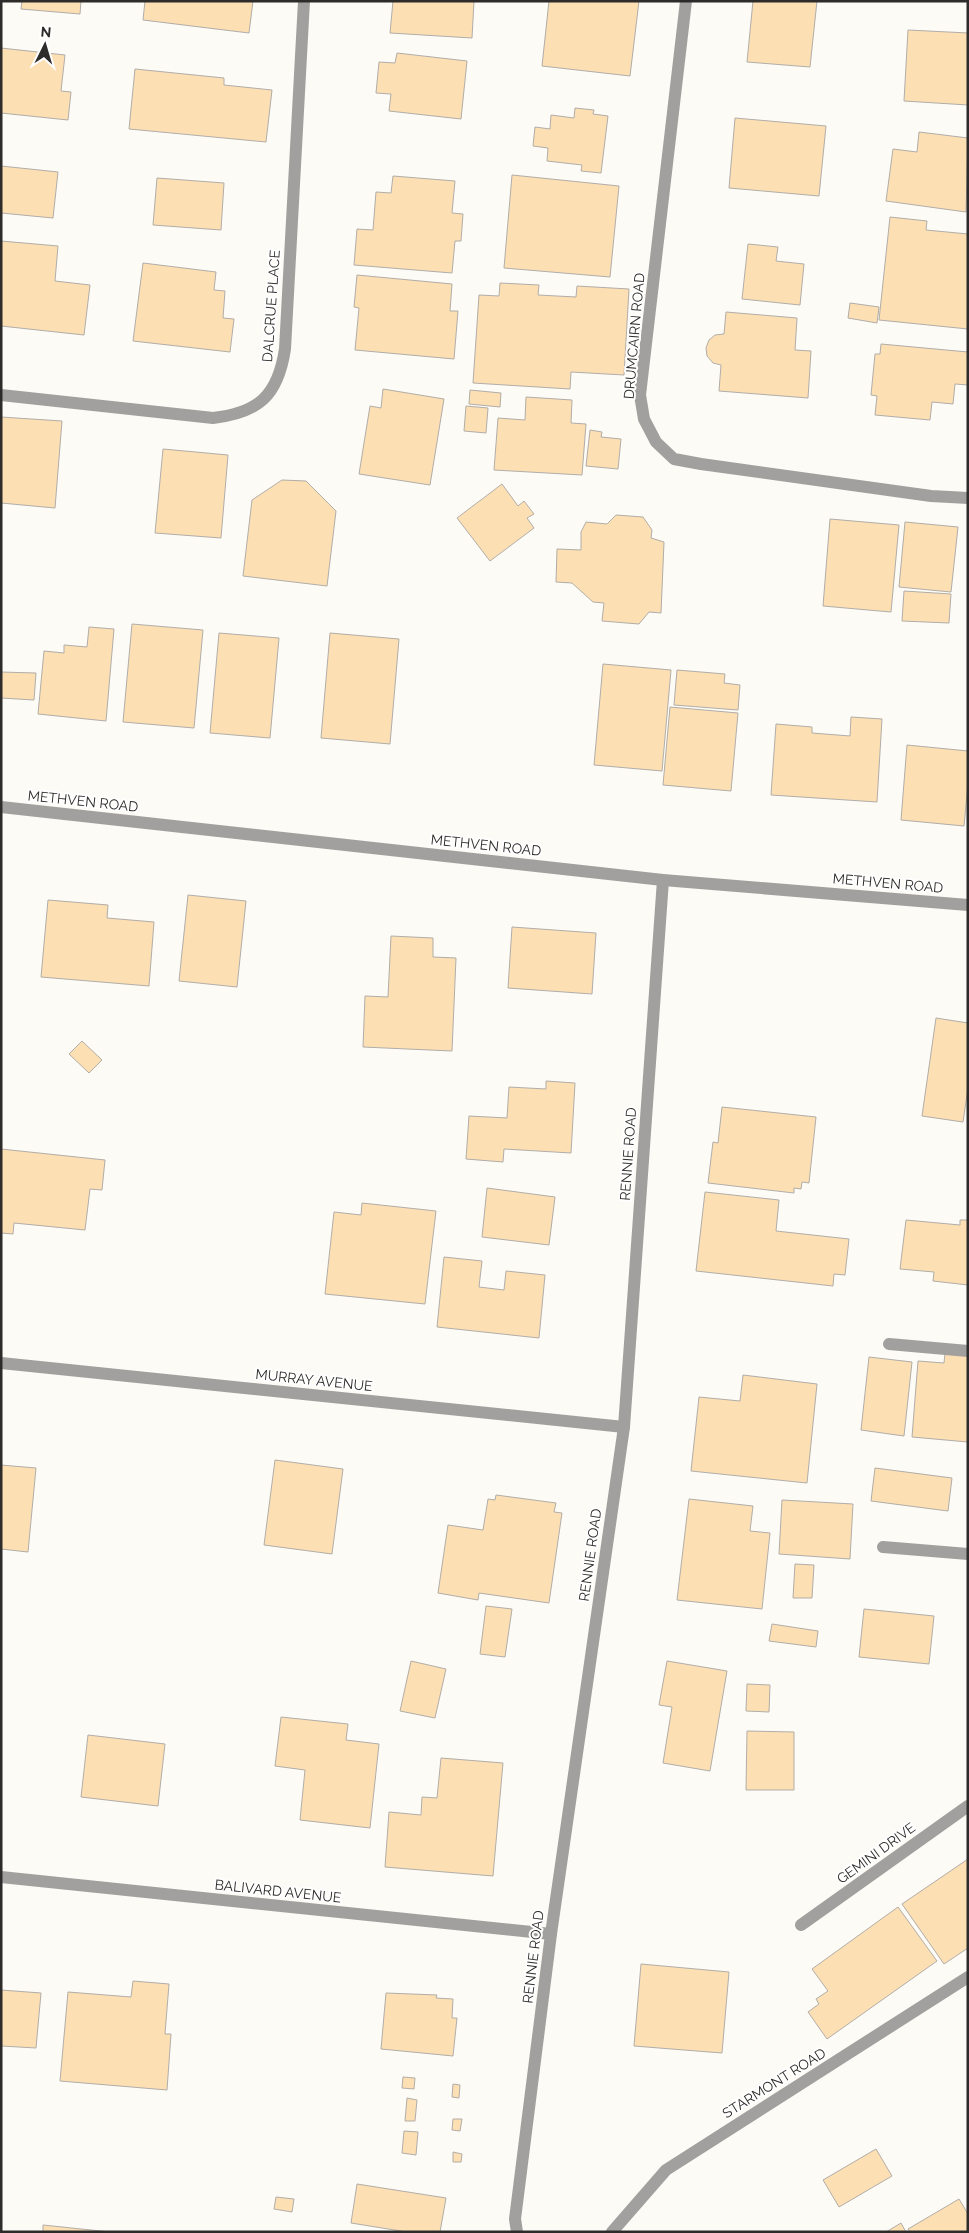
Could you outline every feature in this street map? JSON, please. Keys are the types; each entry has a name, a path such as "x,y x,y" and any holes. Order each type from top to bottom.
{"street":[{"name":"DALCRUE PLACE","path":"1,395 213,418 235,416 256,406 271,391 282,371 285,349 304,1"},
{"name":"DRUMCAIRN ROAD","path":"686,1 640,394 644,419 656,442 674,459 701,464 931,496 968,498"},
{"name":"METHVEN ROAD","path":"1,807 663,880 968,905"},
{"name":"RENNIE ROAD","path":"517,2232 515,2219 551,1934 624,1427 663,880"},
{"path":"889,1344 968,1351"},
{"name":"MURRAY AVENUE","path":"1,1362 624,1427"},
{"path":"883,1546 968,1554"},
{"name":"GEMINI DRIVE","path":"802,1925 968,1806"},
{"name":"BALIVARD AVENUE","path":"1,1877 551,1934"},
{"name":"STARMONT ROAD","path":"612,2232 666,2170 968,1977"}],"building":[{"path":"22,1 81,1 80,14 21,9"},
{"path":"145,1 253,1 249,33 143,20"},
{"path":"393,1 474,1 472,38 390,33"},
{"path":"549,1 639,1 630,76 542,66"},
{"path":"753,1 817,1 810,67 747,62"},
{"path":"908,30 968,33 968,105 904,101"},
{"path":"1,48 65,55 61,91 71,92 68,120 1,113"},
{"path":"397,53 467,61 461,119 389,111 391,94 376,93 379,62 395,63"},
{"path":"135,69 224,78 224,85 272,90 266,142 129,129"},
{"path":"575,108 594,110 593,114 608,116 601,173 581,171 582,165 547,161 548,148 533,146 535,127 550,129 551,115 574,118"},
{"path":"735,118 826,126 819,196 729,188"},
{"path":"919,132 968,138 966,212 886,201 893,149 917,152"},
{"path":"1,166 58,172 53,218 1,213"},
{"path":"512,175 619,186 610,277 504,268"},
{"path":"393,176 455,181 452,213 463,214 461,241 455,241 452,273 354,265 357,229 373,230 376,192 391,193"},
{"path":"157,178 224,183 221,230 153,225"},
{"path":"890,217 927,221 926,230 968,234 968,329 879,320"},
{"path":"1,241 58,246 55,281 90,285 84,335 1,326"},
{"path":"748,244 778,247 776,261 804,264 800,305 742,299"},
{"path":"143,263 216,272 214,290 225,291 223,318 234,319 230,352 133,341"},
{"path":"357,275 452,284 450,311 458,311 454,359 355,350 359,308 354,307"},
{"path":"500,283 539,285 538,295 576,297 577,286 629,289 624,375 571,372 570,389 473,383 479,295 499,296"},
{"path":"850,303 879,307 877,323 848,318"},
{"path":"726,312 797,318 795,350 811,351 808,398 719,391 721,365 713,363 707,356 706,348 709,340 715,335 724,334"},
{"path":"881,344 968,352 968,385 955,384 953,404 932,402 930,420 875,415 877,396 871,395 875,354 880,354"},
{"path":"383,389 444,399 430,485 359,474 370,406 381,408"},
{"path":"470,390 501,393 500,407 469,404"},
{"path":"526,397 572,400 571,423 586,424 582,475 494,470 498,418 525,420"},
{"path":"466,406 488,408 486,433 464,431"},
{"path":"1,417 62,421 55,508 1,503"},
{"path":"590,430 602,432 601,437 621,439 618,469 586,466"},
{"path":"163,449 228,455 221,538 155,533"},
{"path":"282,480 306,481 336,511 327,586 243,576 252,500"},
{"path":"502,484 518,506 524,501 534,514 527,518 534,528 490,561 457,518"},
{"path":"616,515 643,517 652,530 651,538 664,542 661,613 649,612 639,624 602,621 604,603 593,602 572,583 556,582 557,549 581,550 581,532 586,522 607,524"},
{"path":"830,519 899,525 891,612 823,606"},
{"path":"905,522 958,527 951,592 899,587"},
{"path":"904,591 951,594 949,623 902,621"},
{"path":"132,624 203,630 194,728 123,722"},
{"path":"89,627 114,629 106,721 38,714 44,651 64,653 64,645 87,647"},
{"path":"219,633 279,638 270,738 210,733"},
{"path":"330,633 399,639 390,744 321,738"},
{"path":"603,664 671,670 662,771 594,765"},
{"path":"677,670 725,674 724,683 740,685 738,710 674,705"},
{"path":"1,672 36,673 34,700 1,698"},
{"path":"670,707 738,713 731,791 663,785"},
{"path":"851,717 882,719 877,802 771,795 776,724 812,727 812,733 850,736"},
{"path":"907,745 968,751 968,784 964,826 901,820"},
{"path":"188,895 246,901 237,987 179,981"},
{"path":"48,900 108,905 107,918 154,922 149,986 41,977"},
{"path":"512,927 596,933 592,994 508,988"},
{"path":"391,936 433,938 433,957 456,958 452,1051 363,1047 365,996 388,997"},
{"path":"936,1018 968,1023 968,1088 963,1122 922,1116"},
{"path":"82,1041 102,1060 89,1073 69,1054"},
{"path":"546,1081 575,1083 571,1153 504,1149 503,1162 466,1159 469,1116 507,1118 509,1087 546,1089"},
{"path":"722,1107 816,1117 809,1183 802,1182 801,1189 794,1188 794,1193 708,1183 713,1142 718,1143"},
{"path":"1,1149 105,1160 102,1190 90,1189 85,1230 14,1223 13,1234 1,1233"},
{"path":"487,1188 555,1197 549,1245 482,1237"},
{"path":"705,1192 779,1200 776,1231 849,1239 845,1275 834,1274 833,1286 696,1271"},
{"path":"362,1203 436,1211 425,1304 325,1294 334,1212 361,1215"},
{"path":"906,1220 960,1225 960,1220 968,1220 968,1285 933,1281 934,1272 900,1269"},
{"path":"444,1257 482,1261 479,1287 504,1290 506,1271 545,1275 539,1338 437,1327"},
{"path":"945,1353 968,1355 968,1442 912,1437 918,1361 944,1363"},
{"path":"869,1357 912,1362 904,1436 861,1430"},
{"path":"743,1375 817,1384 807,1483 691,1471 699,1397 740,1401"},
{"path":"275,1460 343,1469 332,1554 264,1545"},
{"path":"1,1465 36,1468 28,1552 1,1549"},
{"path":"875,1468 952,1478 948,1511 871,1501"},
{"path":"496,1495 556,1503 554,1512 562,1513 549,1603 479,1593 478,1600 438,1593 448,1525 483,1530 488,1499 495,1500"},
{"path":"689,1499 753,1506 750,1531 770,1533 762,1609 677,1600"},
{"path":"782,1500 853,1504 850,1559 779,1554"},
{"path":"795,1564 814,1565 812,1598 793,1598"},
{"path":"486,1606 512,1609 505,1657 480,1654"},
{"path":"864,1609 934,1616 929,1664 859,1657"},
{"path":"772,1624 818,1631 816,1647 769,1641"},
{"path":"411,1661 446,1669 435,1718 400,1711"},
{"path":"667,1661 727,1671 710,1771 663,1763 672,1707 659,1705"},
{"path":"747,1684 770,1685 769,1712 746,1711"},
{"path":"281,1717 348,1724 346,1740 379,1744 370,1828 300,1820 305,1770 275,1766"},
{"path":"747,1731 794,1732 794,1790 746,1790"},
{"path":"88,1735 165,1744 158,1806 81,1797"},
{"path":"441,1758 503,1763 493,1876 385,1867 389,1812 421,1815 422,1797 437,1798"},
{"path":"968,1859 968,1948 944,1964 902,1904"},
{"path":"898,1907 937,1961 827,2039 808,2012 819,2004 816,1999 828,1991 812,1969"},
{"path":"641,1964 729,1972 722,2053 634,2046"},
{"path":"133,1981 169,1984 165,2034 171,2034 167,2090 60,2081 68,1992 131,1997"},
{"path":"1,1990 41,1993 36,2048 1,2046"},
{"path":"386,1993 437,1995 436,1998 453,1999 452,2018 457,2018 453,2056 381,2049"},
{"path":"403,2077 415,2078 414,2089 402,2088"},
{"path":"453,2084 460,2085 459,2098 452,2097"},
{"path":"407,2098 417,2100 415,2121 405,2121"},
{"path":"453,2119 462,2119 460,2131 452,2130"},
{"path":"404,2131 418,2132 416,2155 402,2153"},
{"path":"876,2149 892,2176 839,2207 823,2180"},
{"path":"453,2152 462,2154 461,2162 453,2162"},
{"path":"357,2184 446,2198 440,2232 407,2232 351,2223"},
{"path":"276,2197 294,2199 292,2212 274,2209"},
{"path":"959,2199 968,2214 968,2232 910,2232 908,2229"},
{"path":"901,2223 906,2232 886,2232"},
{"path":"43,2225 110,2232 43,2232"}]}
